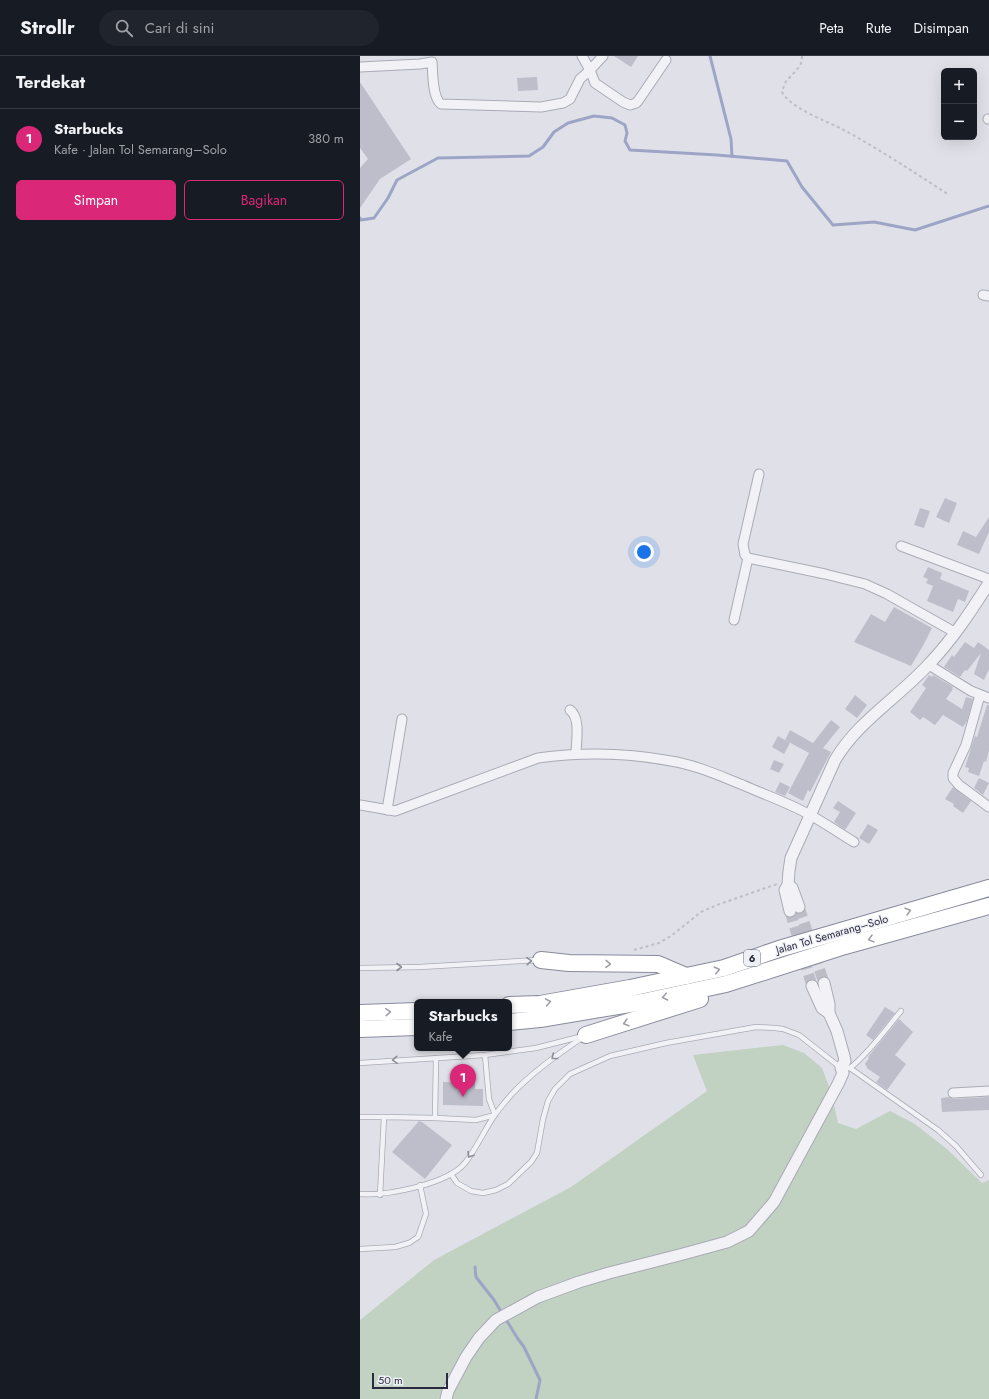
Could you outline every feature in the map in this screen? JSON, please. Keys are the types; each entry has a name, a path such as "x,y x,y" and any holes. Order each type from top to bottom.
{"highway":[{"name":"Jalan Tol Semarang–Solo","path":"512,1005 540,1004 630,988 724,968 779,949 989,888"},
{"name":"Jalan Tol Semarang–Solo","path":"512,1022 540,1019 642,1002 726,984 844,946 989,906"},
{"path":"541,960 569,963 658,964 686,976"},
{"path":"586,1035 731,989 767,971"},
{"path":"360,1013 414,1011"},
{"path":"360,1029 414,1027"}],"street":[{"path":"582,56 593,79 599,86 623,102 632,105 638,101 666,60"},
{"path":"360,67 433,59 435,95 437,101 443,104 541,107 563,103 570,99 580,79 603,56"},
{"path":"759,474 743,544 745,555 748,558 833,575 865,584 887,594 956,633"},
{"path":"901,546 989,579"},
{"path":"734,620 748,558"},
{"path":"794,909 792,888 788,882 791,858 835,760 842,749 870,719 929,665 956,633 989,583"},
{"path":"929,665 956,682 985,697 966,745 952,775 954,781 989,807"},
{"path":"570,710 574,713 577,720 576,754"},
{"path":"387,810 402,719"},
{"path":"360,805 395,811 538,758 576,754 645,757 672,761 695,767 728,779 810,815 854,842"},
{"path":"446,1399 448,1391 478,1338 496,1320 538,1297 579,1282 609,1272 727,1242 749,1232 774,1202 838,1084 845,1068 844,1056 837,1031 829,1013 829,1004 824,984"},
{"path":"812,986 822,1008 829,1013"},
{"path":"953,1093 989,1091"}],"lane":[{"path":"360,968 420,967 541,960"},
{"path":"845,1068 856,1063 900,1011"},
{"path":"451,1174 457,1183 471,1191 483,1193 496,1190 508,1184 531,1162 537,1154 543,1118 548,1101 555,1089 570,1074 610,1056 666,1043 756,1027 783,1029 799,1035 845,1068 938,1130 956,1146 981,1175"},
{"path":"360,1063 485,1055 536,1048 586,1035"},
{"path":"360,1194 380,1194 406,1190 451,1174 465,1164 495,1115 513,1093 533,1074 562,1051 586,1035"},
{"path":"485,1055 489,1100 495,1115"},
{"path":"435,1118 436,1058"},
{"path":"360,1117 476,1120 495,1115"},
{"path":"380,1194 384,1117"},
{"path":"360,1249 394,1247 409,1243 418,1237 426,1214 420,1185"}],"path":[{"path":"802,56 802,61 785,84 782,92 786,99 794,105 891,157 949,194"},
{"path":"630,951 658,944 671,936 701,912 717,905 788,882"}],"green space":[{"path":"783,1045 804,1053 822,1068 831,1092 838,1123 856,1129 890,1111 915,1124 948,1150 982,1183 989,1180 989,1399 360,1399 360,1320 434,1260 571,1187 707,1091 693,1055"}],"building":[{"path":"614,56 638,56 631,67"},
{"path":"537,77 538,90 518,91 517,78"},
{"path":"360,82 411,159 380,179 360,208 360,168 368,159 360,148"},
{"path":"945,498 957,503 949,523 936,517"},
{"path":"920,508 930,511 924,528 914,525"},
{"path":"989,517 989,532 979,554 957,545 963,531 976,537"},
{"path":"928,567 942,573 940,579 969,591 965,602 958,599 953,612 927,601 933,586 926,583 928,579 923,577"},
{"path":"894,607 932,628 911,666 854,642 871,614 885,622"},
{"path":"965,642 974,648 978,642 989,650 989,669 984,680 974,674 981,653 967,671 965,670 960,677 944,667 952,655 954,657"},
{"path":"929,675 932,677 933,675 953,687 946,699 962,709 966,697 973,699 967,721 963,727 943,715 935,725 923,717 920,720 910,712 926,688 922,685"},
{"path":"855,695 867,705 857,718 845,709"},
{"path":"987,705 989,705 989,751 986,762 984,761 979,776 968,772 969,768 965,767 975,736 977,737"},
{"path":"831,720 840,727 823,748 831,752 810,792 808,790 803,801 788,793 809,753 785,740 790,730 813,743"},
{"path":"778,736 790,743 784,754 772,747"},
{"path":"774,760 784,764 779,773 770,769"},
{"path":"979,778 989,783 983,795 974,788"},
{"path":"780,782 790,787 785,796 775,792"},
{"path":"953,787 971,801 963,813 953,806 954,804 945,799"},
{"path":"838,801 856,813 845,830 834,822 840,812 833,808"},
{"path":"868,824 878,830 869,844 859,838"},
{"path":"885,1007 895,1013 873,1040 866,1035"},
{"path":"899,1019 913,1032 895,1055 906,1064 887,1090 876,1082 880,1077 868,1069 865,1064 869,1058 868,1057"},
{"path":"443,1082 475,1083 475,1089 483,1089 483,1106 443,1105"},
{"path":"949,1097 953,1099 989,1097 989,1110 942,1112 941,1098"},
{"path":"419,1121 452,1145 425,1179 392,1152"}],"waterway":[{"path":"710,56 731,139 732,156"},
{"path":"360,218 361,220 374,218 388,198 397,180 438,158 529,156 543,147 554,132 568,123 594,116 612,118 625,125 627,133 625,141 630,150 787,161 802,187 833,225 874,222 915,230 989,206"},
{"path":"475,1267 476,1277 494,1300 524,1347 540,1380 536,1399"}],"tunnel":[{"path":"799,907 824,983"},
{"path":"790,911 812,986"}],"place":[{"name":"Starbucks","path":"463,1097"}]}
